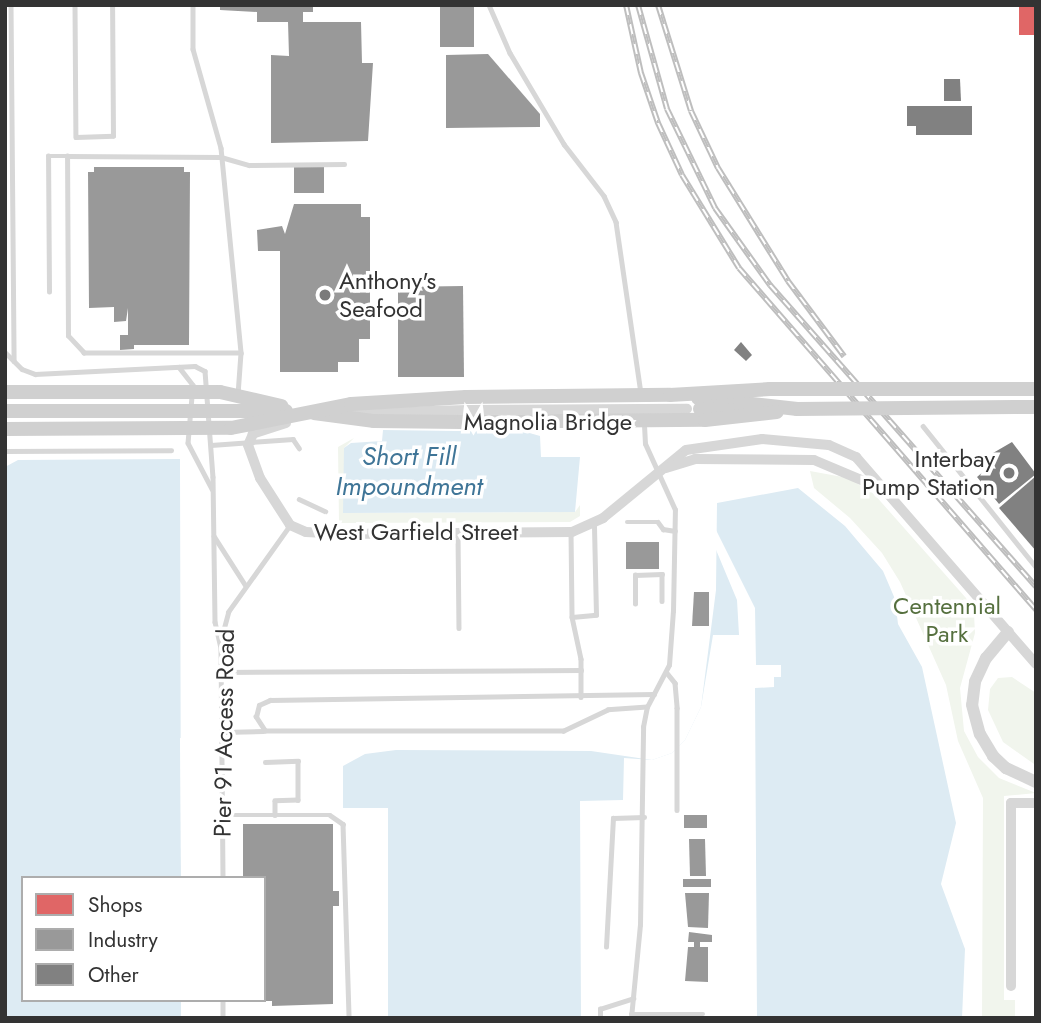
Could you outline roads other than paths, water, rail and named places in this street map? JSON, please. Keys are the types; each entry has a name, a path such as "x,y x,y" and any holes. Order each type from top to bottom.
{"main road":[{"name":"Magnolia Bridge","path":"5,411 299,411 466,397 670,395 813,389 1036,389"},
{"path":"700,409 799,395 813,389"},
{"path":"5,392 220,392 299,411"},
{"name":"Magnolia Bridge","path":"670,395 797,409 1036,407"},
{"path":"700,409 776,412"},
{"name":"Magnolia Bridge","path":"299,411 374,421 461,422 705,420 797,409"},
{"path":"5,429 232,428 299,411"}],"street":[{"path":"248,445 253,434 291,421 338,414 468,410 700,409"},
{"name":"West Garfield Street","path":"248,445 260,478 290,525 306,532 339,534 571,531 594,525 656,471 686,450 762,439 824,444 856,457 887,493"},
{"path":"837,467 842,451"},
{"name":"West Garfield Street","path":"656,471 695,459 814,460 837,467 887,493"},
{"path":"887,493 1036,664"},
{"path":"1009,632 986,658 975,682 972,705 980,734 993,756 1006,768 1036,782"},
{"path":"1010,986 1012,803 1036,803"}],"lane":[{"path":"11,5 14,361"},
{"path":"75,5 76,136 113,136 112,5"},
{"path":"192,5 193,49 221,157 241,353 236,404 248,445"},
{"path":"489,5 510,53 564,144 604,196 616,222 639,355 645,444 675,510 674,574 667,672 646,707 644,817 631,1016 703,1014"},
{"path":"49,292 48,156 221,157 249,164 344,164"},
{"path":"67,156 68,336 84,353 241,353"},
{"path":"5,352 35,374 195,366 205,371 213,491 215,622 221,649"},
{"path":"178,367 193,385 188,443 213,491"},
{"path":"923,426 1036,567"},
{"path":"211,445 248,445 293,439 299,448"},
{"path":"5,451 172,450"},
{"path":"299,499 325,511"},
{"path":"627,522 657,522 663,529 675,531"},
{"name":"Pier 91 Access Road","path":"223,876 221,649 225,619 290,525"},
{"path":"572,617 596,615 594,525"},
{"path":"571,531 572,617 581,670 581,696"},
{"path":"458,533 458,628"},
{"path":"214,535 246,586"},
{"path":"662,574 662,601"},
{"path":"635,604 635,575 674,574"},
{"path":"222,673 581,670"},
{"path":"667,672 675,684 677,708 677,810"},
{"path":"265,731 258,723 256,711 270,700 654,694"},
{"path":"222,732 564,731 608,710 646,707"},
{"path":"265,762 298,761 298,800 275,801 275,816"},
{"path":"223,815 330,815 343,824 349,1018"},
{"path":"606,947 613,818 644,817"},
{"path":"600,1018 600,1009 633,998"}],"water":[{"name":"Short Fill Impoundment","path":"383,430 526,432 540,436 541,457 580,457 575,512 343,513 344,448 351,443 382,441"},
{"path":"180,459 181,876 21,876 21,1002 181,1002 181,1018 5,1018 5,467 18,460"},
{"path":"798,488 845,526 883,571 895,599 898,624 922,667 956,823 941,884 965,949 962,1018 388,1018 388,808 343,808 343,766 365,754 396,750 591,751 652,760 672,753 685,740 701,707 716,590 717,503"}],"railway":[{"path":"626,5 641,73 658,123 682,175 739,268 1036,610"},
{"path":"638,5 667,109 715,208 770,285 1036,587"},
{"path":"658,5 691,111 718,168 788,281 844,356"}],"place":[{"name":"Anthony's Seafood","path":"325,295"},
{"name":"Interbay Pump Station","path":"1009,473"}],"park label":[{"name":"Centennial Park","path":"947,620"}]}
